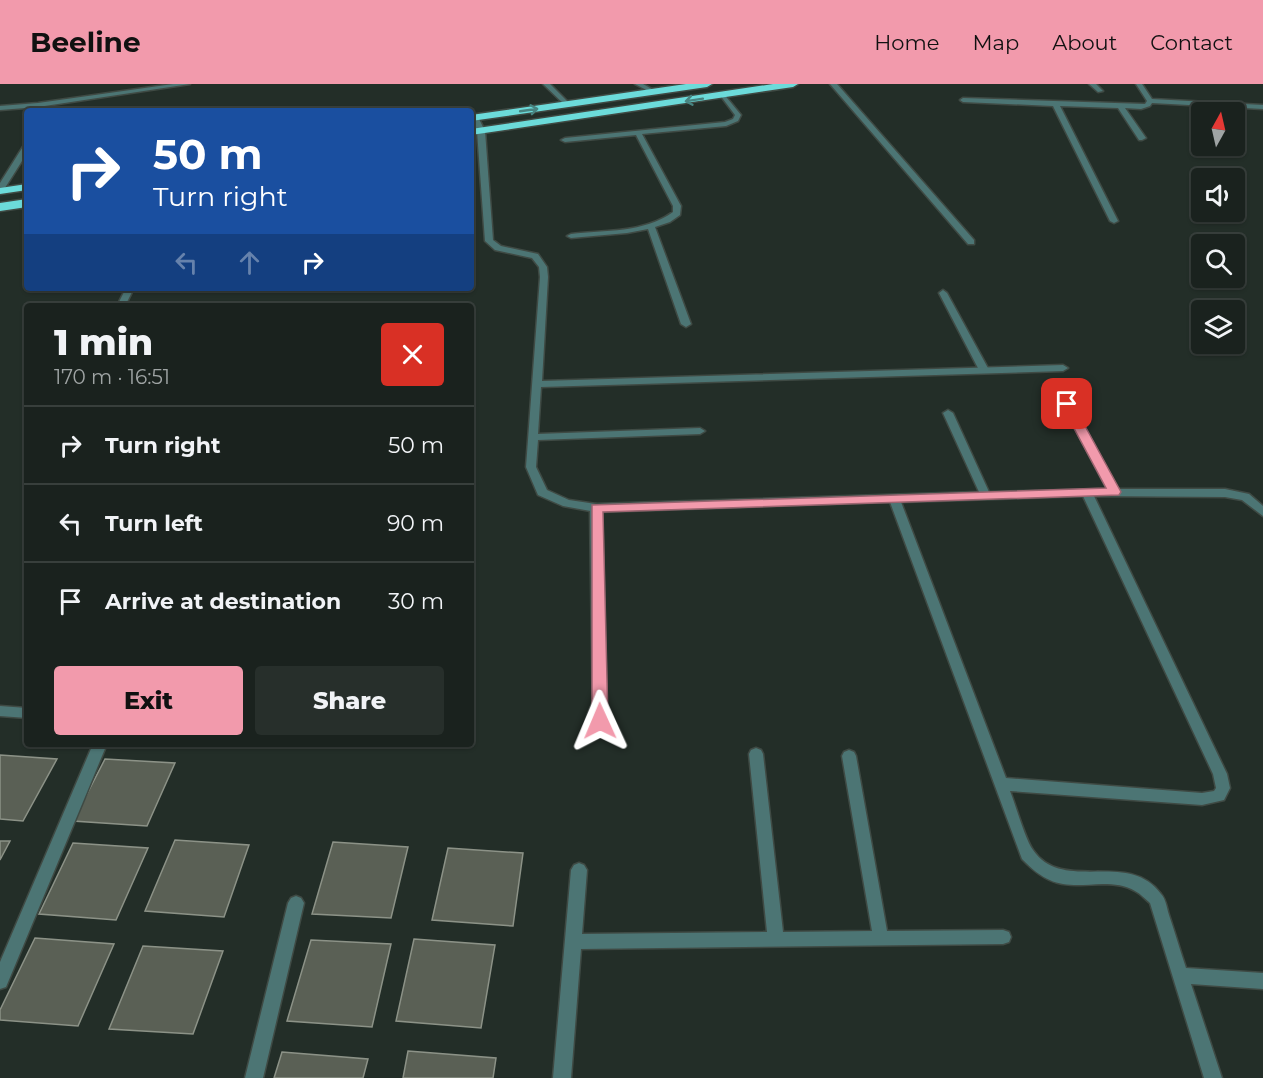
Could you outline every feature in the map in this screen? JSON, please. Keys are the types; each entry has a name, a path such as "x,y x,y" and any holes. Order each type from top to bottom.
{"highway":[{"path":"474,117 707,84"},
{"path":"476,131 793,84"},
{"path":"0,190 24,187"},
{"path":"0,207 24,203"}],"street":[{"path":"0,108 55,103 187,84"},
{"path":"546,84 567,104"},
{"path":"638,84 654,92"},
{"path":"833,84 971,242"},
{"path":"1092,84 1100,91"},
{"path":"1139,84 1150,101"},
{"path":"565,140 726,124 735,120 738,115 723,95"},
{"path":"963,100 1121,107 1141,107 1148,105 1150,101"},
{"path":"1150,101 1263,107"},
{"path":"52,108 55,103"},
{"path":"1056,105 1114,221"},
{"path":"1121,107 1142,138"},
{"path":"476,131 489,241 498,248 535,256 543,267 531,467 543,492 567,503 596,508 985,494 1225,493 1245,497 1263,512"},
{"path":"572,236 651,227 670,220 677,213 677,207 638,133"},
{"path":"0,190 24,152"},
{"path":"651,227 686,324"},
{"path":"943,293 984,370"},
{"path":"537,384 1063,368"},
{"path":"1067,404 1114,492"},
{"path":"948,413 985,494"},
{"path":"533,437 700,431"},
{"path":"1001,784 1202,799 1219,796 1223,788 1216,764 1087,492"},
{"path":"894,498 1027,854 1040,870 1057,878 1114,879 1138,884 1156,898 1213,1078"},
{"path":"596,508 600,721"},
{"path":"0,711 24,713"},
{"path":"0,981 99,747"},
{"path":"756,754 776,940"},
{"path":"849,756 881,939"},
{"path":"562,1078 579,870"},
{"path":"254,1078 296,903"},
{"path":"573,942 1003,937"},
{"path":"1180,975 1263,981"}],"building":[{"path":"0,755 57,759 23,821 0,819"},
{"path":"105,759 175,763 147,826 73,821"},
{"path":"175,840 249,845 224,917 145,911"},
{"path":"0,841 10,841 0,860"},
{"path":"333,842 408,847 391,918 312,914"},
{"path":"73,843 148,848 116,920 39,914"},
{"path":"448,848 523,853 513,926 432,920"},
{"path":"35,938 114,944 78,1026 0,1020 0,1010"},
{"path":"414,939 495,945 481,1028 396,1021"},
{"path":"311,940 391,944 372,1027 287,1021"},
{"path":"143,946 223,951 193,1034 109,1029"},
{"path":"408,1051 496,1058 493,1078 403,1078"},
{"path":"282,1052 368,1059 363,1078 274,1078"}],"route":[{"path":"600,721 596,508 985,494 1114,492 1067,404"}]}
